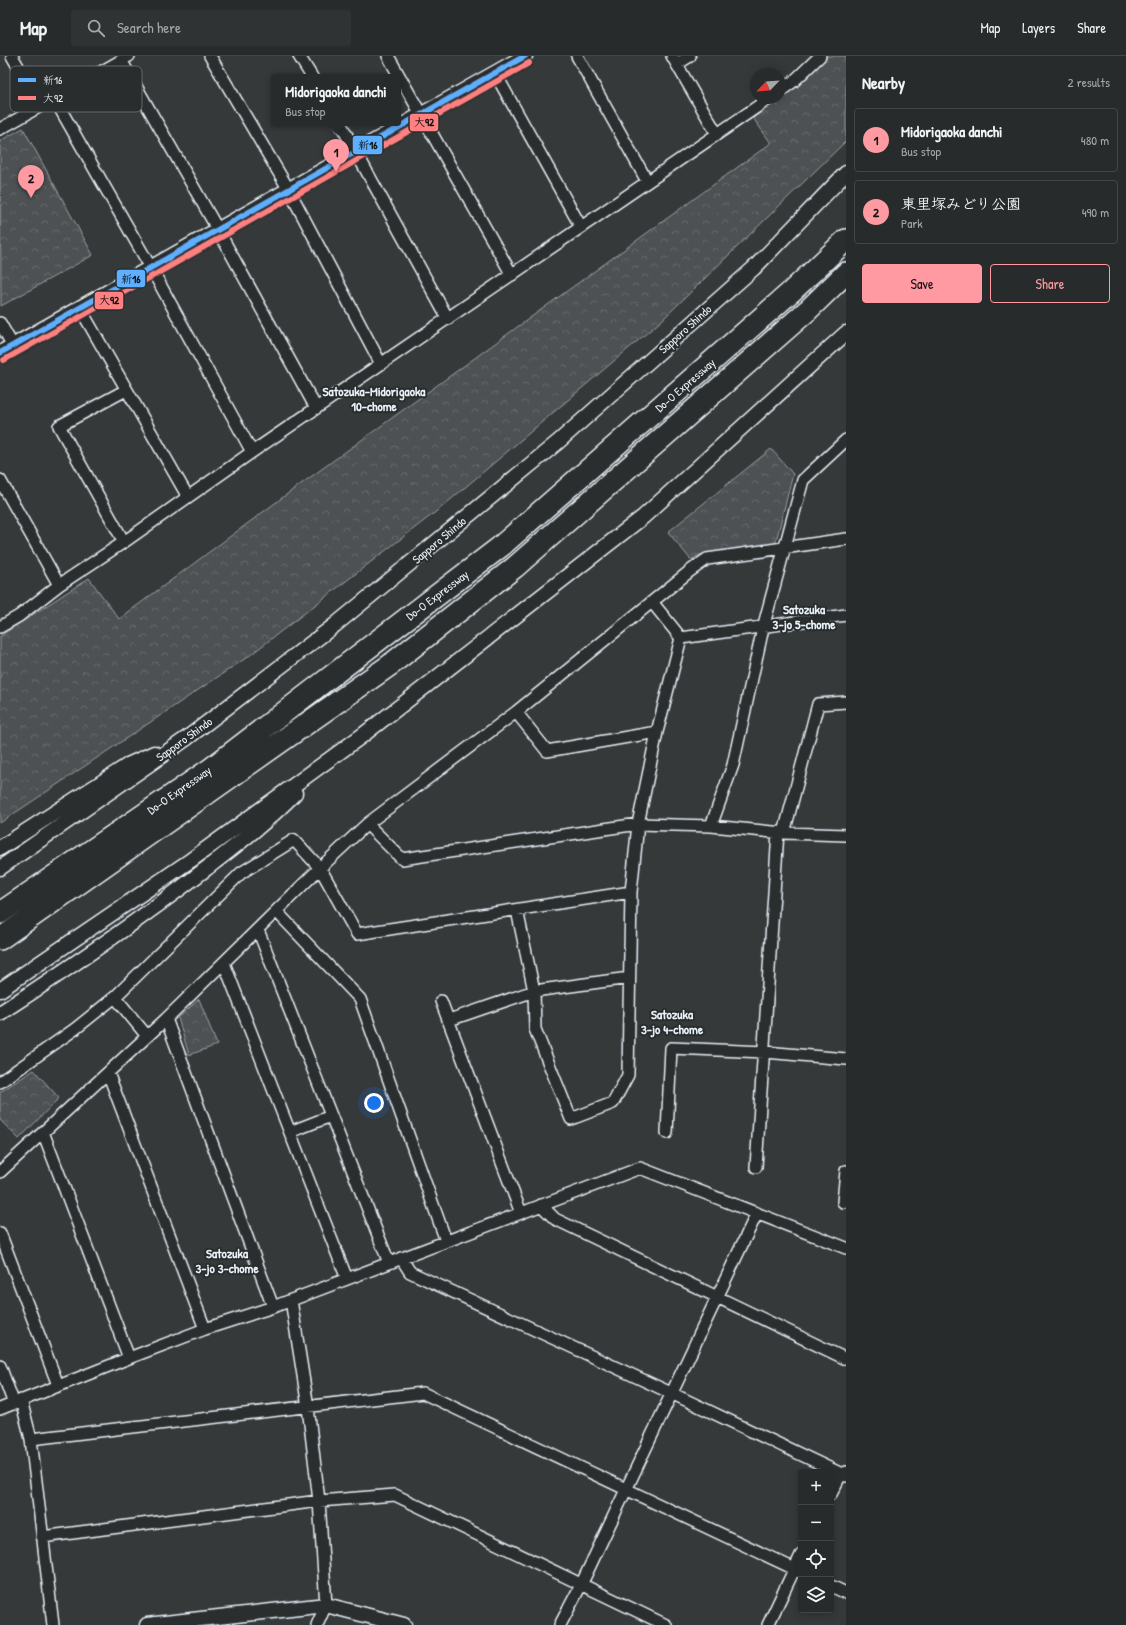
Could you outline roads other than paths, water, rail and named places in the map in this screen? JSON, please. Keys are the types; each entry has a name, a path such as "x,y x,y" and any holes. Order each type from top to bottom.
{"highway":[{"name":"Do-O Expressway","path":"0,913 209,770 500,547 792,291 846,240"},
{"name":"Do-O Expressway","path":"0,939 390,665 515,567 808,310 846,273"}],"street":[{"path":"12,56 18,66"},
{"path":"210,56 289,190 381,364"},
{"path":"299,56 310,74"},
{"path":"388,56 399,74"},
{"path":"401,126 525,56"},
{"path":"577,56 647,181"},
{"path":"690,56 674,60 718,134"},
{"path":"786,87 820,56"},
{"path":"111,66 125,58"},
{"path":"495,73 582,227"},
{"path":"401,78 512,275"},
{"path":"142,89 316,408"},
{"path":"0,627 18,616 59,585 124,542 316,408 761,104"},
{"path":"0,129 30,112"},
{"path":"62,112 151,268 252,452"},
{"path":"342,126 357,151 448,319"},
{"path":"0,353 401,126"},
{"name":"Sapporo Shindo","path":"0,868 187,738 335,626 558,442 754,268 846,173"},
{"path":"80,308 188,497"},
{"path":"0,323 13,346"},
{"path":"0,990 185,864 320,767 643,517 846,333"},
{"path":"124,542 59,426 126,390"},
{"path":"711,826 733,765 763,628 802,480 846,440"},
{"path":"0,480 59,585"},
{"path":"0,1172 166,1019 367,824 516,712 706,559 846,539"},
{"path":"652,602 681,638"},
{"path":"681,638 763,628 846,615"},
{"path":"517,910 534,991 535,1029 571,1119 613,1103 628,1076 631,892 638,824 657,732 681,638"},
{"path":"756,1167 781,832 818,704 846,702"},
{"path":"516,712 547,751 657,732"},
{"path":"0,848 130,764 187,738"},
{"path":"0,1013 64,971 179,889 272,817 320,767"},
{"path":"367,824 402,859 638,824 711,826 781,832 846,835"},
{"path":"0,1082 75,1030 115,997 235,879 247,869 294,840 320,868 358,934 631,892"},
{"path":"277,912 360,999 446,1241"},
{"path":"258,930 389,1263"},
{"path":"224,963 347,1279"},
{"path":"449,1020 534,991 629,978"},
{"path":"115,997 147,1036"},
{"path":"441,1001 521,1213"},
{"path":"166,1019 273,1307"},
{"path":"667,1133 671,1048 765,1052 846,1059"},
{"path":"108,1073 204,1329"},
{"path":"290,1132 331,1116"},
{"path":"43,1132 129,1358"},
{"path":"0,1409 204,1329 273,1307 640,1168 846,1248"},
{"path":"843,1202 846,1171"},
{"path":"541,1205 556,1219 846,1360"},
{"path":"560,1625 581,1585 757,1213"},
{"path":"0,1233 58,1385"},
{"path":"401,1258 410,1272 844,1474 834,1489"},
{"path":"291,1300 308,1407 319,1501 326,1605 317,1625"},
{"path":"0,1366 17,1402 31,1439 53,1625"},
{"path":"31,1439 423,1393 798,1570 768,1625"},
{"path":"42,1537 319,1501 396,1494 666,1625"},
{"path":"834,1587 846,1593"},
{"path":"148,1625 326,1605 404,1625"}],"place":[{"name":"Midorigaoka danchi","path":"336,172"},
{"name":"東里塚みどり公園","path":"31,198"}],"district":[{"name":"Satozuka-Midorigaoka 10-chome","path":"374,398"},
{"name":"Satozuka 3-jo 5-chome","path":"804,616"},
{"name":"Satozuka 3-jo 4-chome","path":"672,1022"},
{"name":"Satozuka 3-jo 3-chome","path":"227,1260"}]}
